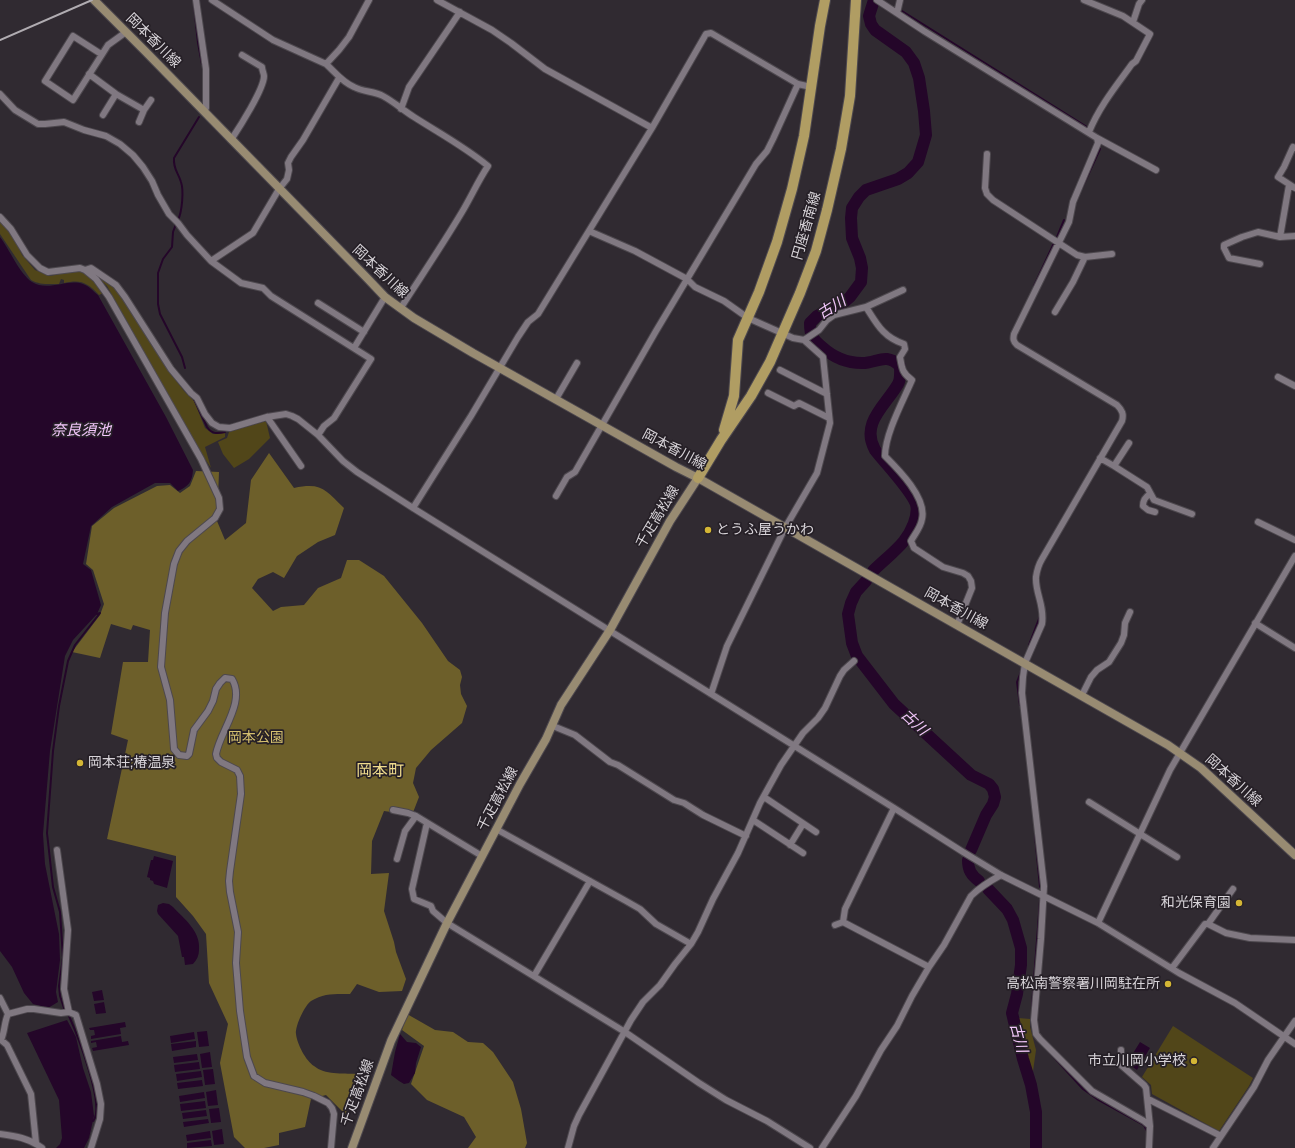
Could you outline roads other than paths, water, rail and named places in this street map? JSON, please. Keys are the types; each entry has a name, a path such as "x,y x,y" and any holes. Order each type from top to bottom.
{"main road":[{"path":"819,0 820,26"},
{"name":"円座香南線","path":"721,440 734,396 738,340 777,242 792,189 804,136 825,0"},
{"name":"円座香南線","path":"698,478 721,440 751,396 770,362 783,334 816,251 841,149 850,96 856,0"},
{"name":"岡本香川線","path":"96,1 385,297 399,308 500,368 676,468 698,478 1180,752 1201,768 1295,855"},
{"name":"千疋高松線","path":"352,1148 391,1041 447,923 520,784 553,726 562,705 610,630 670,521 698,478"}],"street":[{"path":"196,0 206,69 206,108 204,112"},
{"path":"212,0 273,40 326,64 339,78 354,88 383,96 469,151 488,166 480,178 472,197 402,306 399,308"},
{"path":"326,64 349,37 369,0"},
{"path":"437,0 492,30 545,69 652,128"},
{"path":"897,13 900,0"},
{"path":"1084,0 1123,16 1150,34 1136,61 1132,64 1101,108 1089,132"},
{"path":"1133,22 1139,4 1142,0"},
{"path":"879,1 1097,138 1156,170"},
{"path":"400,108 409,87 460,12"},
{"path":"101,54 74,36 45,81 73,100 108,45 126,32"},
{"path":"413,508 528,322 538,314 652,128 706,34 711,33 798,84 811,87"},
{"path":"232,140 250,108 264,77 262,67 242,55"},
{"path":"89,74 116,94 144,110"},
{"path":"211,261 253,233 279,189 287,179 289,170 288,164 291,157 303,140 339,78"},
{"path":"556,496 567,477 574,472 656,330 756,164 767,151 798,84"},
{"path":"0,94 15,110 38,124 64,122 84,130 106,136 120,144 133,155 143,167 169,214 211,261 241,283 263,288 271,296 371,359 334,418 324,426 318,435"},
{"path":"103,115 116,94"},
{"path":"139,122 144,110 151,100"},
{"path":"1097,138 1098,143 1073,202 1069,222 1014,334 1013,339 1017,345 1117,405 1123,413 1122,421 1039,565 1037,571 1036,582 1043,618 1042,624 1025,663 1022,693 1044,897 1034,1020 1036,1034 1040,1040 1092,1091 1150,1126"},
{"path":"1280,237 1292,186 1278,177 1293,147 1295,148"},
{"path":"986,154 985,188 987,194 993,200 1077,255 1085,257 1112,254"},
{"path":"0,217 11,229 27,255 40,268 48,272 80,268 96,279 109,297 201,459 219,498 220,509 216,518 187,541 179,551 174,564 164,613 161,667 170,700 174,749 179,755 186,756 189,754 194,730 213,701 216,689 225,678 232,679 236,690 236,700 216,754 217,758 221,762 237,770 240,776 240,794 229,881 238,932 236,963 240,1011 248,1057 254,1076 259,1080 266,1084 314,1096 328,1103 334,1114 331,1148"},
{"path":"589,231 635,251 687,279 695,287 724,301 748,318 793,338 806,339 819,330 827,320 834,315 866,307 903,290"},
{"path":"1260,264 1229,258 1224,245 1258,232 1280,237 1295,236"},
{"path":"1055,312 1073,282 1085,257"},
{"path":"85,270 91,268 116,285 171,369 197,398 205,414 212,423 219,427 230,428 267,417 286,414 298,419 318,435 357,472 413,508 963,852 1001,875 1098,923 1172,968 1235,1003 1295,1044"},
{"path":"354,348 385,297"},
{"path":"318,303 364,332"},
{"path":"866,307 881,330 893,340 904,344 905,349 900,357 901,363 904,375 912,380 892,427 885,450 885,456 895,465 913,489 921,503 923,518 911,541 914,548 943,567 963,573 968,576 971,581 972,588 957,625"},
{"path":"711,694 727,646 785,528 817,473 830,423 823,357 806,339"},
{"path":"556,399 577,363"},
{"path":"780,370 827,394"},
{"path":"1278,377 1295,386"},
{"path":"768,393 794,406 799,403 829,418"},
{"path":"267,417 301,466"},
{"path":"1114,466 1129,443"},
{"path":"1100,458 1147,488 1154,500 1192,514"},
{"path":"1150,494 1143,502 1143,506 1148,510 1155,512"},
{"path":"1258,522 1295,540"},
{"path":"1098,923 1170,770 1295,556"},
{"path":"1082,695 1091,677 1097,670 1109,662 1121,643 1124,635 1125,623 1130,612"},
{"path":"1255,623 1295,648"},
{"path":"568,1148 574,1126 579,1115 643,1002 660,985 691,944 698,932 713,899 738,853 764,796 781,765 803,733 818,718 825,708 840,676 854,661"},
{"path":"553,726 575,735 610,762 618,765 674,800 684,803 703,815 746,836"},
{"path":"764,796 816,832"},
{"path":"1089,802 1177,857"},
{"path":"843,922 845,909 894,808"},
{"path":"393,810 416,816 482,856"},
{"path":"397,859 405,831 416,816"},
{"path":"753,820 802,853"},
{"path":"427,823 412,889 414,899 431,906 433,911 447,923 625,1032 699,1083 810,1148"},
{"path":"790,845 804,824"},
{"path":"496,829 626,901 640,910 656,924 691,944"},
{"path":"57,850 68,930 64,989 69,1012"},
{"path":"822,1148 856,1096 971,896 978,889 1001,875"},
{"path":"534,976 590,881"},
{"path":"1172,968 1205,924 1208,924 1233,889"},
{"path":"835,925 843,922 929,967"},
{"path":"1208,924 1226,933 1250,938 1295,940"},
{"path":"0,998 8,1014"},
{"path":"36,1143 31,1094 7,1045 1,1040 4,1035 4,1022 8,1014 27,1009 61,1013 69,1012 76,1015 97,1084 101,1104 100,1119 91,1148"},
{"path":"1213,1148 1254,1087 1268,1060 1295,1021"},
{"path":"1121,1050 1121,1065 1146,1088 1150,1126 1149,1148"},
{"path":"1148,1099 1221,1136"},
{"path":"0,1134 26,1138 42,1148"}],"water":[{"name":"奈良須池","path":"0,237 23,273 32,282 45,286 71,283 83,284 98,295 166,417 193,470 192,478 182,489 178,491 170,483 155,483 112,507 91,526 83,564 91,570 101,605 97,614 73,640 65,656 50,751 43,834 45,864 59,934 60,960 56,992 58,1002 48,1008 33,1004 24,993 12,967 0,951"},
{"path":"154,856 173,861 167,888 154,884 150,878 147,877 151,860 153,860"},
{"path":"163,903 169,904 173,907 195,931 199,943 199,954 193,964 185,965 178,936 158,914 158,905"},
{"path":"102,990 104,1000 94,1001 92,992"},
{"path":"104,1002 106,1013 96,1014 94,1004"},
{"path":"67,1020 76,1037 83,1068 91,1092 94,1116 89,1138 84,1148 56,1148 60,1144 62,1138 59,1100 27,1033"},
{"path":"125,1022 126,1027 120,1028 121,1034 91,1039 91,1036 95,1035 94,1030 90,1030 89,1028"},
{"path":"207,1031 209,1046 199,1047 197,1032"},
{"path":"194,1032 195,1039 171,1043 170,1036"},
{"path":"400,1034 407,1042 416,1043 421,1047 416,1063 415,1073 409,1083 404,1084 391,1075"},
{"path":"121,1036 122,1042 128,1041 129,1045 93,1051 92,1048 97,1047 96,1042 91,1043 91,1041"},
{"path":"196,1041 196,1047 172,1051 171,1044"},
{"path":"1140,1042 1150,1048 1137,1070 1127,1063"},
{"path":"210,1052 212,1067 202,1068 200,1054"},
{"path":"197,1054 198,1060 174,1063 173,1057"},
{"path":"199,1062 200,1069 175,1072 174,1065"},
{"path":"213,1069 215,1084 205,1085 203,1070"},
{"path":"201,1071 202,1077 177,1081 176,1074"},
{"path":"202,1080 203,1086 178,1089 177,1083"},
{"path":"216,1090 218,1105 208,1106 206,1092"},
{"path":"204,1092 205,1098 180,1102 179,1096"},
{"path":"205,1101 206,1108 181,1111 180,1104"},
{"path":"219,1108 221,1122 211,1123 209,1109"},
{"path":"206,1110 207,1116 183,1119 182,1113"},
{"path":"208,1119 209,1123 184,1127 183,1122"},
{"path":"222,1129 224,1144 214,1145 212,1131"},
{"path":"210,1131 211,1138 187,1141 186,1135"},
{"path":"211,1140 212,1146 187,1148 187,1143"}],"waterway":[{"name":"古川","path":"873,571 904,541 912,529 917,509 913,498 875,450 871,440 871,431 876,415 899,382 900,366 895,362 886,359 868,363 845,361 826,351 814,339 810,331 810,323 817,316 828,310 837,308 850,297 861,282 862,268 860,258 852,238 852,208 859,197 866,190 898,179 908,173 918,162 926,135 919,78 914,63 906,52 875,30 871,24 869,16 874,0"},
{"path":"194,5 202,64"},
{"path":"902,11 1087,127"},
{"path":"203,74 203,103"},
{"path":"178,220 182,191 181,182 174,165 174,158 199,117"},
{"path":"1082,188 1100,149"},
{"path":"1057,237 1064,220"},
{"path":"176,224 173,232 172,247 163,259 158,273 158,304 160,314 182,357 185,368"},
{"path":"1034,286 1054,243"},
{"path":"194,399 207,427 215,433 225,432"},
{"name":"古川","path":"866,581 856,592 848,614 852,643 857,656 894,704 971,775 989,784 993,789 995,797 993,804 986,815 971,850"},
{"path":"64,1008 60,996 59,986 63,958 60,912 53,887 47,833 53,751 59,706 68,661 75,645 100,613 97,614"},
{"path":"1029,645 1040,616"},
{"path":"1020,705 1017,682 1022,669"},
{"path":"1035,835 1040,887"},
{"name":"古川","path":"968,860 970,872 979,881"},
{"name":"古川","path":"988,889 1007,909 1013,920 1021,948 1021,965 1017,994 1012,1013 1031,1085 1036,1112 1036,1148"},
{"path":"1032,1006 1040,901"},
{"path":"69,1016 84,1053 93,1086 96,1101 96,1113 93,1121"},
{"path":"1040,1042 1083,1089 1097,1099 1144,1125 1147,1131"}],"railway":[{"path":"0,40 92,0"}],"place":[{"name":"とうふ屋うかわ","path":"708,530"},
{"name":"岡本荘;椿温泉","path":"80,763"},
{"name":"和光保育園","path":"1239,903"},
{"name":"高松南警察署川岡駐在所","path":"1168,984"},
{"name":"市立川岡小学校","path":"1194,1061"}],"district":[{"name":"岡本町","path":"380,772"}],"park label":[{"name":"岡本公園","path":"256,738"}]}
